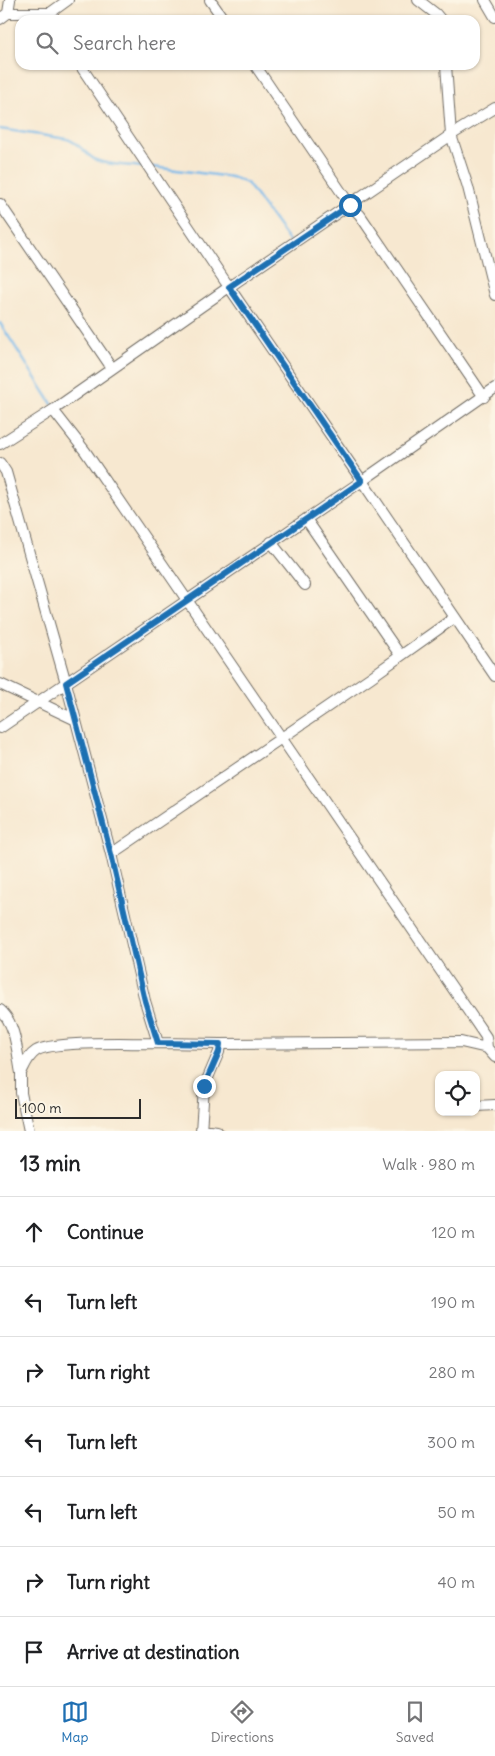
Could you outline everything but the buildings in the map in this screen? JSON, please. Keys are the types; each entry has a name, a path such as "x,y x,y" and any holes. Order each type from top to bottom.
{"street":[{"path":"4,16 10,0"},
{"path":"48,15 68,0"},
{"path":"210,0 220,15"},
{"path":"418,0 437,15"},
{"path":"485,0 495,17"},
{"path":"83,70 495,676"},
{"path":"257,70 350,205 360,215 484,397"},
{"path":"446,70 451,135 468,187 495,295"},
{"path":"0,444 53,410 451,135 495,108"},
{"path":"0,204 112,368"},
{"path":"0,728 495,388"},
{"path":"53,410 85,451 486,1037 487,1048"},
{"path":"0,463 6,472 66,683 111,854 145,1001 158,1043"},
{"path":"306,519 400,655"},
{"path":"272,542 305,585"},
{"path":"111,854 371,677 454,618"},
{"path":"0,684 76,720"},
{"path":"0,1010 6,1014 14,1035 21,1073 21,1093 29,1131"},
{"path":"21,1073 26,1061 36,1051 47,1047 66,1045 461,1042 487,1048 495,1057"},
{"path":"217,1131 202,1130 204,1086 219,1052 220,1044"},
{"path":"480,1106 495,1105"}],"waterway":[{"path":"0,129 67,139 101,162 144,167"},
{"path":"153,167 231,177 247,183 289,241"},
{"path":"0,323 52,404"}],"route":[{"path":"204,1086 219,1052 220,1044 158,1043 145,1001 111,854 66,683 362,481 229,287 350,205"}]}
